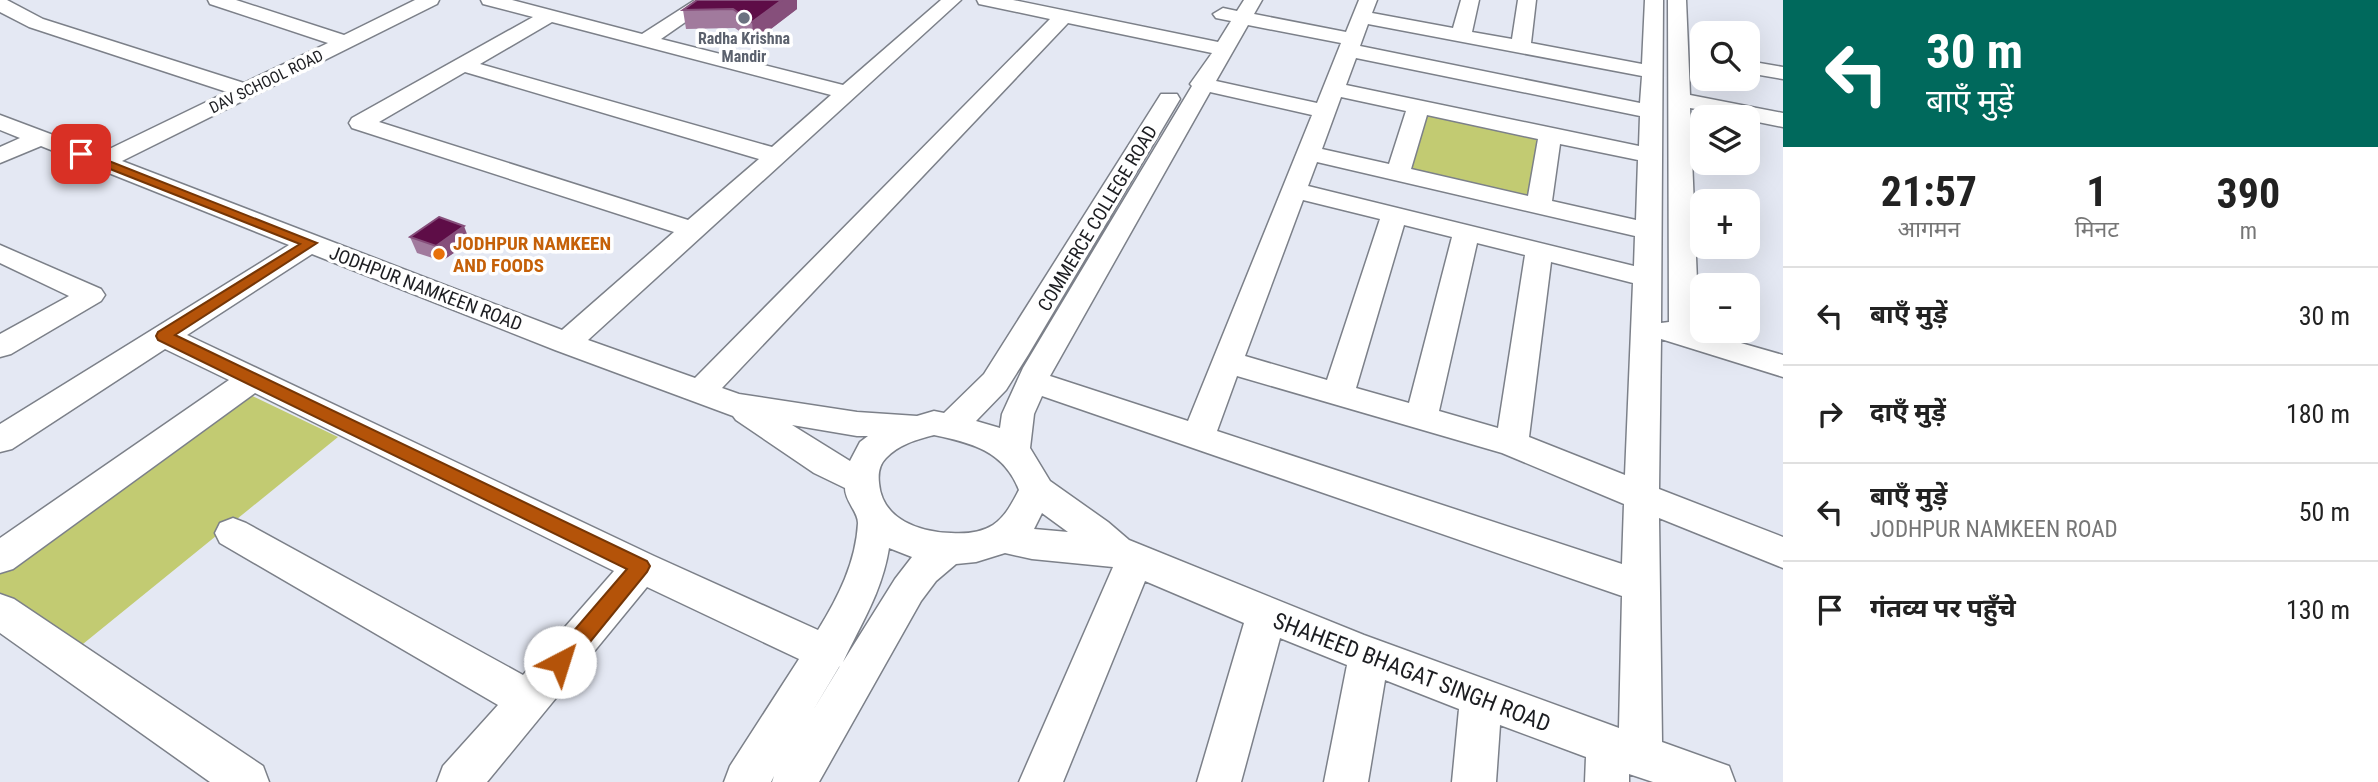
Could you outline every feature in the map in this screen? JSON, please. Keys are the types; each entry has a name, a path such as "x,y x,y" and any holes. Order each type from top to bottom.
{"street":[{"path":"217,0 346,42"},
{"path":"259,14 290,0"},
{"name":"DAV SCHOOL ROAD","path":"101,162 430,0"},
{"path":"490,0 847,93"},
{"path":"647,39 708,0"},
{"path":"566,343 952,0"},
{"path":"986,0 1212,46"},
{"path":"1461,36 1470,0"},
{"path":"1521,46 1527,0"},
{"path":"1654,0 1684,337"},
{"path":"1661,58 1677,0"},
{"path":"0,4 36,23 246,91"},
{"path":"1013,450 1018,414 1031,381 1201,84 1212,46 1237,8 1357,27 1665,105 1783,120"},
{"path":"551,15 360,124 693,230"},
{"path":"700,392 1064,16"},
{"path":"1357,27 1410,19 1461,36 1521,46 1690,58"},
{"path":"1198,437 1357,27"},
{"name":"COMMERCE COLLEGE ROAD","path":"951,426 995,382 1212,46"},
{"path":"463,65 776,156"},
{"path":"1760,68 1783,73"},
{"path":"1201,84 1329,100 1419,107 1651,156"},
{"path":"1618,761 1643,587 1642,496 1651,156 1665,105"},
{"path":"1398,173 1419,107"},
{"name":"JODHPUR NAMKEEN ROAD","path":"0,122 566,343 736,405"},
{"path":"1539,206 1550,135"},
{"path":"0,156 40,138"},
{"path":"1308,153 1650,231"},
{"path":"1294,190 1649,278"},
{"path":"1339,392 1395,214"},
{"path":"1422,416 1466,232"},
{"path":"0,440 310,243"},
{"path":"1512,444 1539,250"},
{"path":"0,253 91,295 0,347"},
{"path":"0,283 30,267"},
{"path":"1648,326 1783,366"},
{"path":"164,336 827,653"},
{"path":"1227,362 1339,392 1512,444 1783,553"},
{"path":"0,558 253,379"},
{"path":"1031,381 1643,587"},
{"path":"736,405 857,425 912,426 934,423 989,435 1013,450 1030,471 1036,490 1125,556"},
{"path":"736,405 825,464 859,480"},
{"path":"912,426 870,449 859,480 864,499 876,521 896,537 919,548 945,551 975,548 1002,538 1023,515 1036,490"},
{"path":"746,782 827,653 866,575 876,521"},
{"path":"233,533 528,700"},
{"path":"1002,538 1125,556"},
{"path":"794,782 908,590 923,570 945,551"},
{"path":"1041,782 1125,556"},
{"name":"SHAHEED BHAGAT SINGH ROAD","path":"1125,556 1266,616 1482,700 1618,761 1713,782"},
{"path":"459,782 641,566"},
{"path":"0,611 247,782"},
{"path":"1219,782 1266,616"},
{"path":"1346,782 1369,656"},
{"path":"1474,782 1482,700"}],"green space":[{"path":"1425,112 1539,136 1534,200 1410,171"},
{"path":"242,391 338,437 78,648 0,597 0,565"}],"building":[{"path":"697,0 782,0 752,22 733,9 683,10"},
{"path":"439,217 464,226 436,246 410,237"}],"place":[{"name":"Radha Krishna Mandir","path":"744,18"},
{"name":"JODHPUR NAMKEEN AND FOODS","path":"439,254"}],"route":[{"path":"81,154 310,243 164,336 641,566 560,662"}]}
